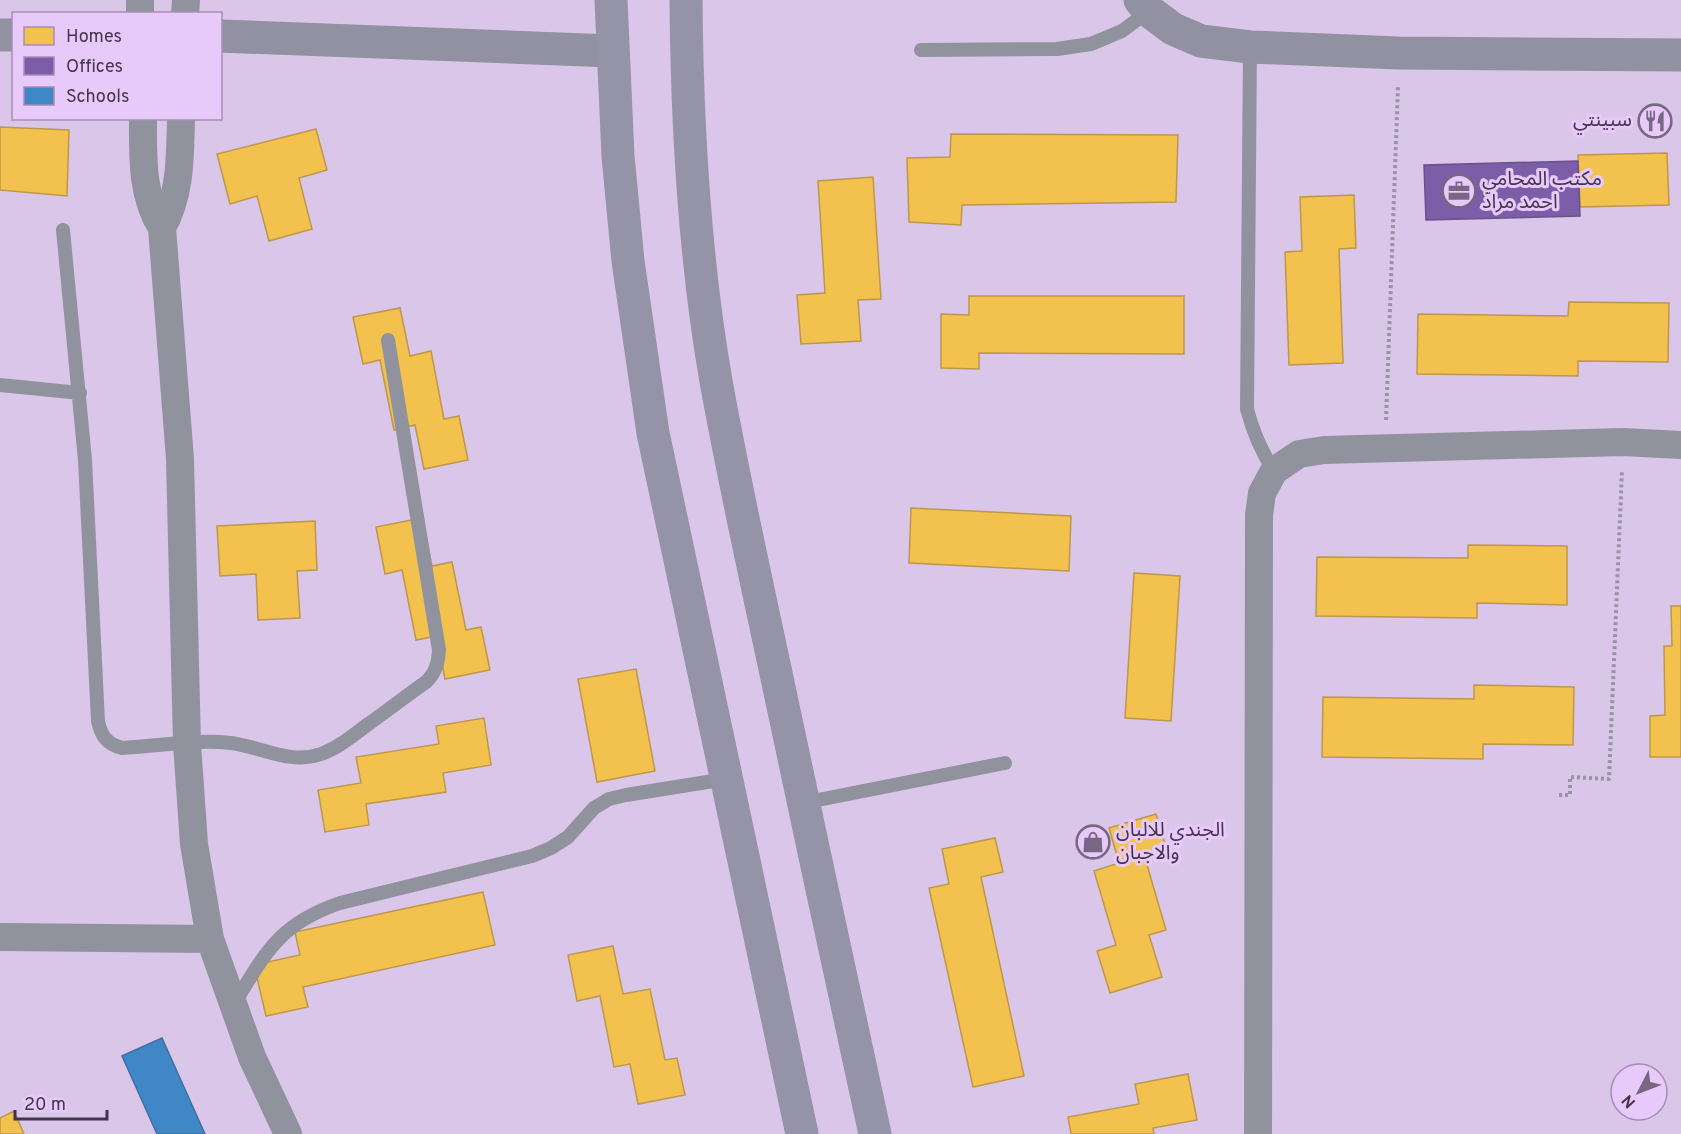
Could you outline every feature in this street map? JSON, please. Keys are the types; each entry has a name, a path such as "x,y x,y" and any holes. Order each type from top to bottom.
{"main road":[{"path":"611,0 618,156 628,261 651,422 802,1134"},
{"path":"686,0 690,138 696,218 704,299 716,379 875,1134"},
{"path":"1151,4 1173,29 1202,41 1250,47 1399,53 1681,55"},
{"path":"222,36 612,51"}],"street":[{"path":"143,120 148,198 162,228 180,459 187,744 194,844 210,939 252,1057 288,1134"},
{"path":"162,228 168,217 178,182 181,120"},
{"path":"1258,1134 1259,515 1262,493 1274,471 1299,454 1324,450 1623,442 1681,445"},
{"path":"0,937 210,939"}],"lane":[{"path":"921,50 1057,50 1091,44 1122,31 1151,4"},
{"path":"1250,47 1246,409 1257,442 1274,471"},
{"path":"63,230 86,460 100,731 112,745 122,748 231,743 254,747 275,755 297,758 319,754 339,745 435,673 439,650 388,340"},
{"path":"0,386 80,393"},
{"path":"804,803 1005,763"},
{"path":"232,1006 274,942 293,925 316,911 340,903 532,856 568,837 594,808 609,799 728,779"}],"path":[{"path":"1385,448 1399,53"},
{"path":"1559,795 1570,795 1570,777 1609,779 1623,442"}],"building: Homes":[{"path":"0,127 69,130 67,196 0,190"},
{"path":"316,129 327,170 299,178 312,229 269,241 257,196 230,204 217,154"},
{"path":"951,134 1178,135 1176,202 962,205 961,225 909,222 907,158 950,157"},
{"path":"1667,153 1669,205 1580,207 1578,155"},
{"path":"873,177 881,299 858,300 861,341 801,344 797,295 825,293 818,181"},
{"path":"1354,195 1356,248 1339,249 1343,363 1289,365 1285,252 1302,251 1300,197"},
{"path":"969,296 1184,296 1184,354 979,353 979,369 941,368 941,314 969,315"},
{"path":"1569,302 1669,303 1668,362 1578,361 1578,376 1417,374 1418,314 1568,316"},
{"path":"400,308 410,356 431,351 444,419 459,416 468,460 424,469 415,425 394,430 380,360 363,364 353,317"},
{"path":"911,508 1071,516 1069,571 909,563"},
{"path":"422,518 432,566 452,562 466,630 481,627 490,670 445,679 437,636 416,640 402,570 385,574 376,527"},
{"path":"315,521 317,570 297,571 300,618 258,620 256,574 220,576 217,526"},
{"path":"1468,545 1567,546 1567,605 1477,603 1477,618 1316,616 1317,557 1468,558"},
{"path":"1134,573 1180,576 1171,721 1125,718"},
{"path":"1671,606 1681,606 1681,757 1650,757 1650,716 1665,715 1664,646 1672,646"},
{"path":"636,669 655,771 597,782 578,679"},
{"path":"1474,685 1574,687 1573,745 1483,744 1483,759 1322,757 1323,697 1474,699"},
{"path":"484,718 491,765 443,773 446,792 366,804 369,825 325,832 318,790 361,783 356,757 439,744 436,726"},
{"path":"1156,814 1167,851 1145,858 1166,930 1149,935 1162,977 1110,993 1097,951 1116,945 1094,871 1119,863 1109,828"},
{"path":"995,838 1003,872 981,877 1024,1076 973,1087 929,888 949,884 942,849"},
{"path":"483,892 495,945 303,987 308,1007 266,1016 254,965 300,955 295,932"},
{"path":"613,946 623,994 650,989 665,1060 677,1058 685,1095 638,1104 630,1064 614,1067 600,996 577,1001 568,955"},
{"path":"1188,1074 1197,1120 1153,1128 1154,1134 1071,1134 1068,1117 1139,1104 1135,1084"},
{"path":"14,1111 24,1134 0,1134 0,1118"}],"building: Offices":[{"path":"1578,161 1580,216 1426,220 1424,165"}],"building: Schools":[{"path":"162,1038 205,1134 157,1134 122,1056"}],"place":[{"name":"سبينتي","path":"1655,121"},
{"name":"مكتب المحامي احمد مراد","path":"1459,191"},
{"name":"الجندي للالبان والاجبان","path":"1093,842"}]}
